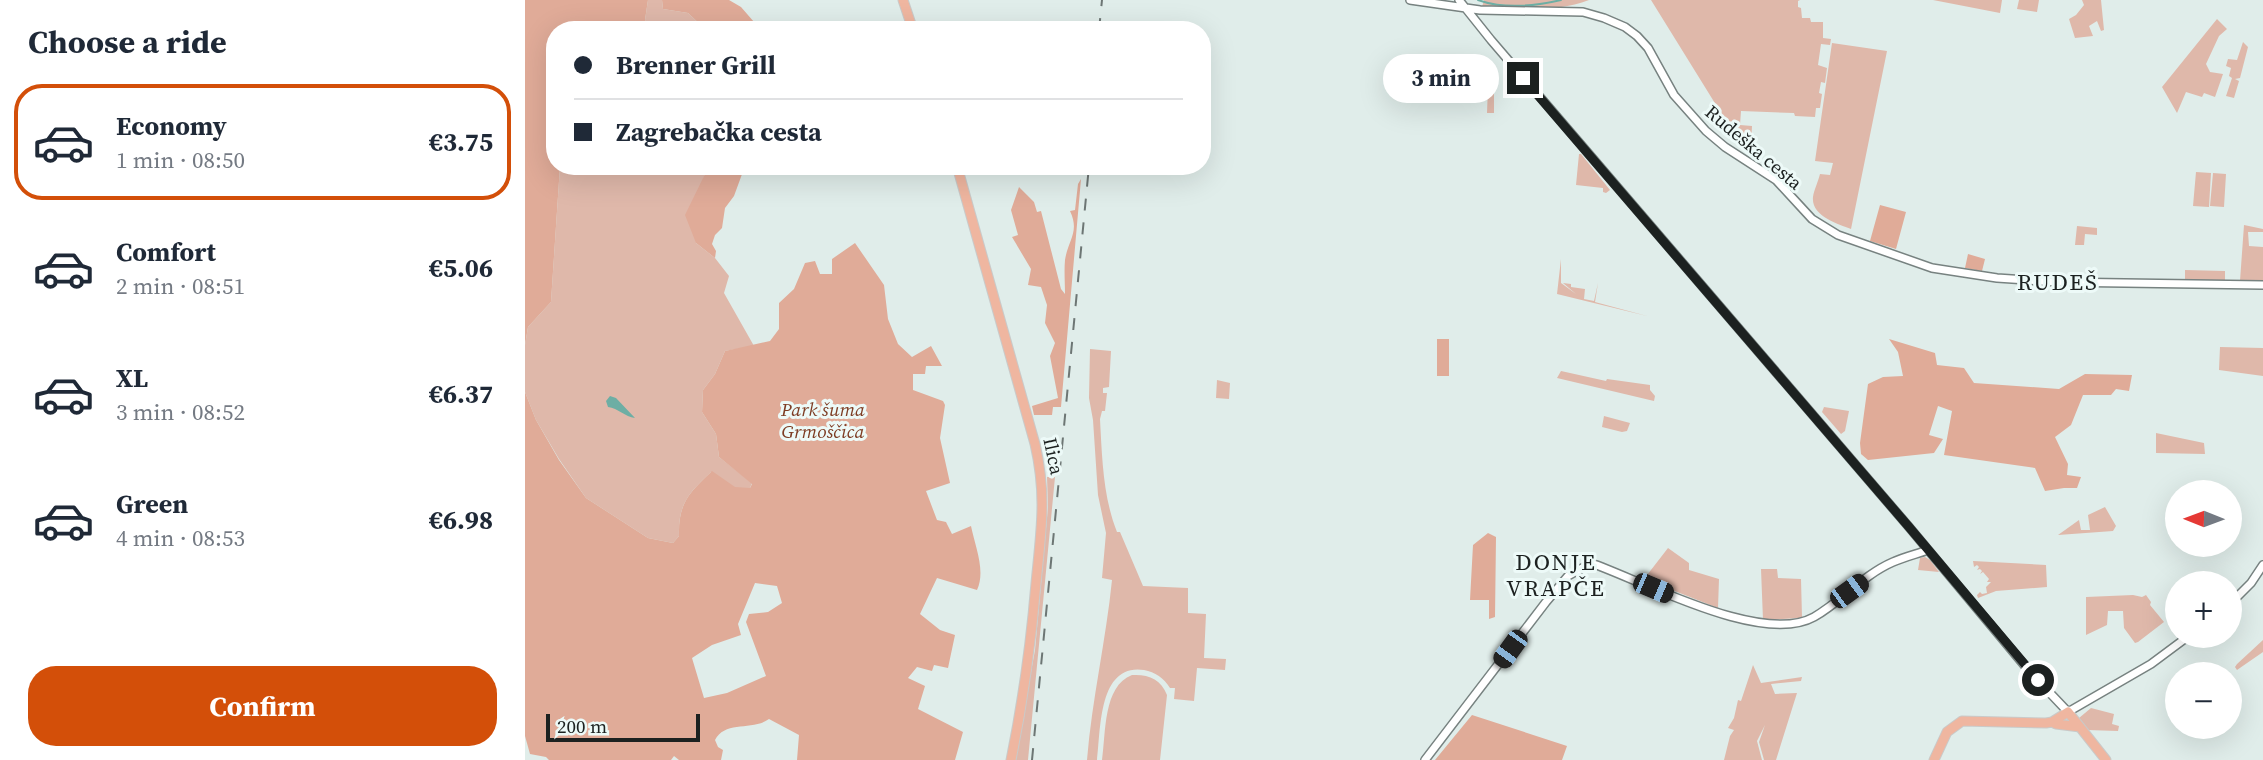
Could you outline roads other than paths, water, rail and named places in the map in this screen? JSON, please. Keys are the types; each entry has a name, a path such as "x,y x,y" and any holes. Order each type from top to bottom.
{"main road":[{"path":"902,0 910,21"},
{"name":"Ilica","path":"960,175 1035,444 1043,484 1030,650 1011,760"},
{"path":"2052,722 2068,712 2106,760"},
{"path":"1934,760 1947,732 1962,721 2052,722 2080,727"}],"street":[{"name":"Rudeška cesta","path":"1410,0 1499,12 1583,12 1625,27 1648,48 1674,95 1706,131 1725,147 1776,180 1812,219 1838,235 1931,268 1997,278 2068,282 2263,285"},
{"path":"1459,0 2029,672 2068,712 2151,664 2173,648"},
{"path":"1425,760 1568,576 1591,563 1721,614 1762,624 1795,622 1814,617 1892,562 1928,550"},
{"path":"2242,592 2263,565"}],"waterway":[{"path":"1478,0 1519,6 1561,0"}],"railway":[{"path":"1100,21 1102,0"},
{"path":"1032,760 1088,175"}],"district":[{"name":"RUDEŠ","path":"2058,282"},
{"name":"DONJE VRAPČE","path":"1556,575"}],"park label":[{"name":"Park šuma Grmoščica","path":"823,420"}]}
